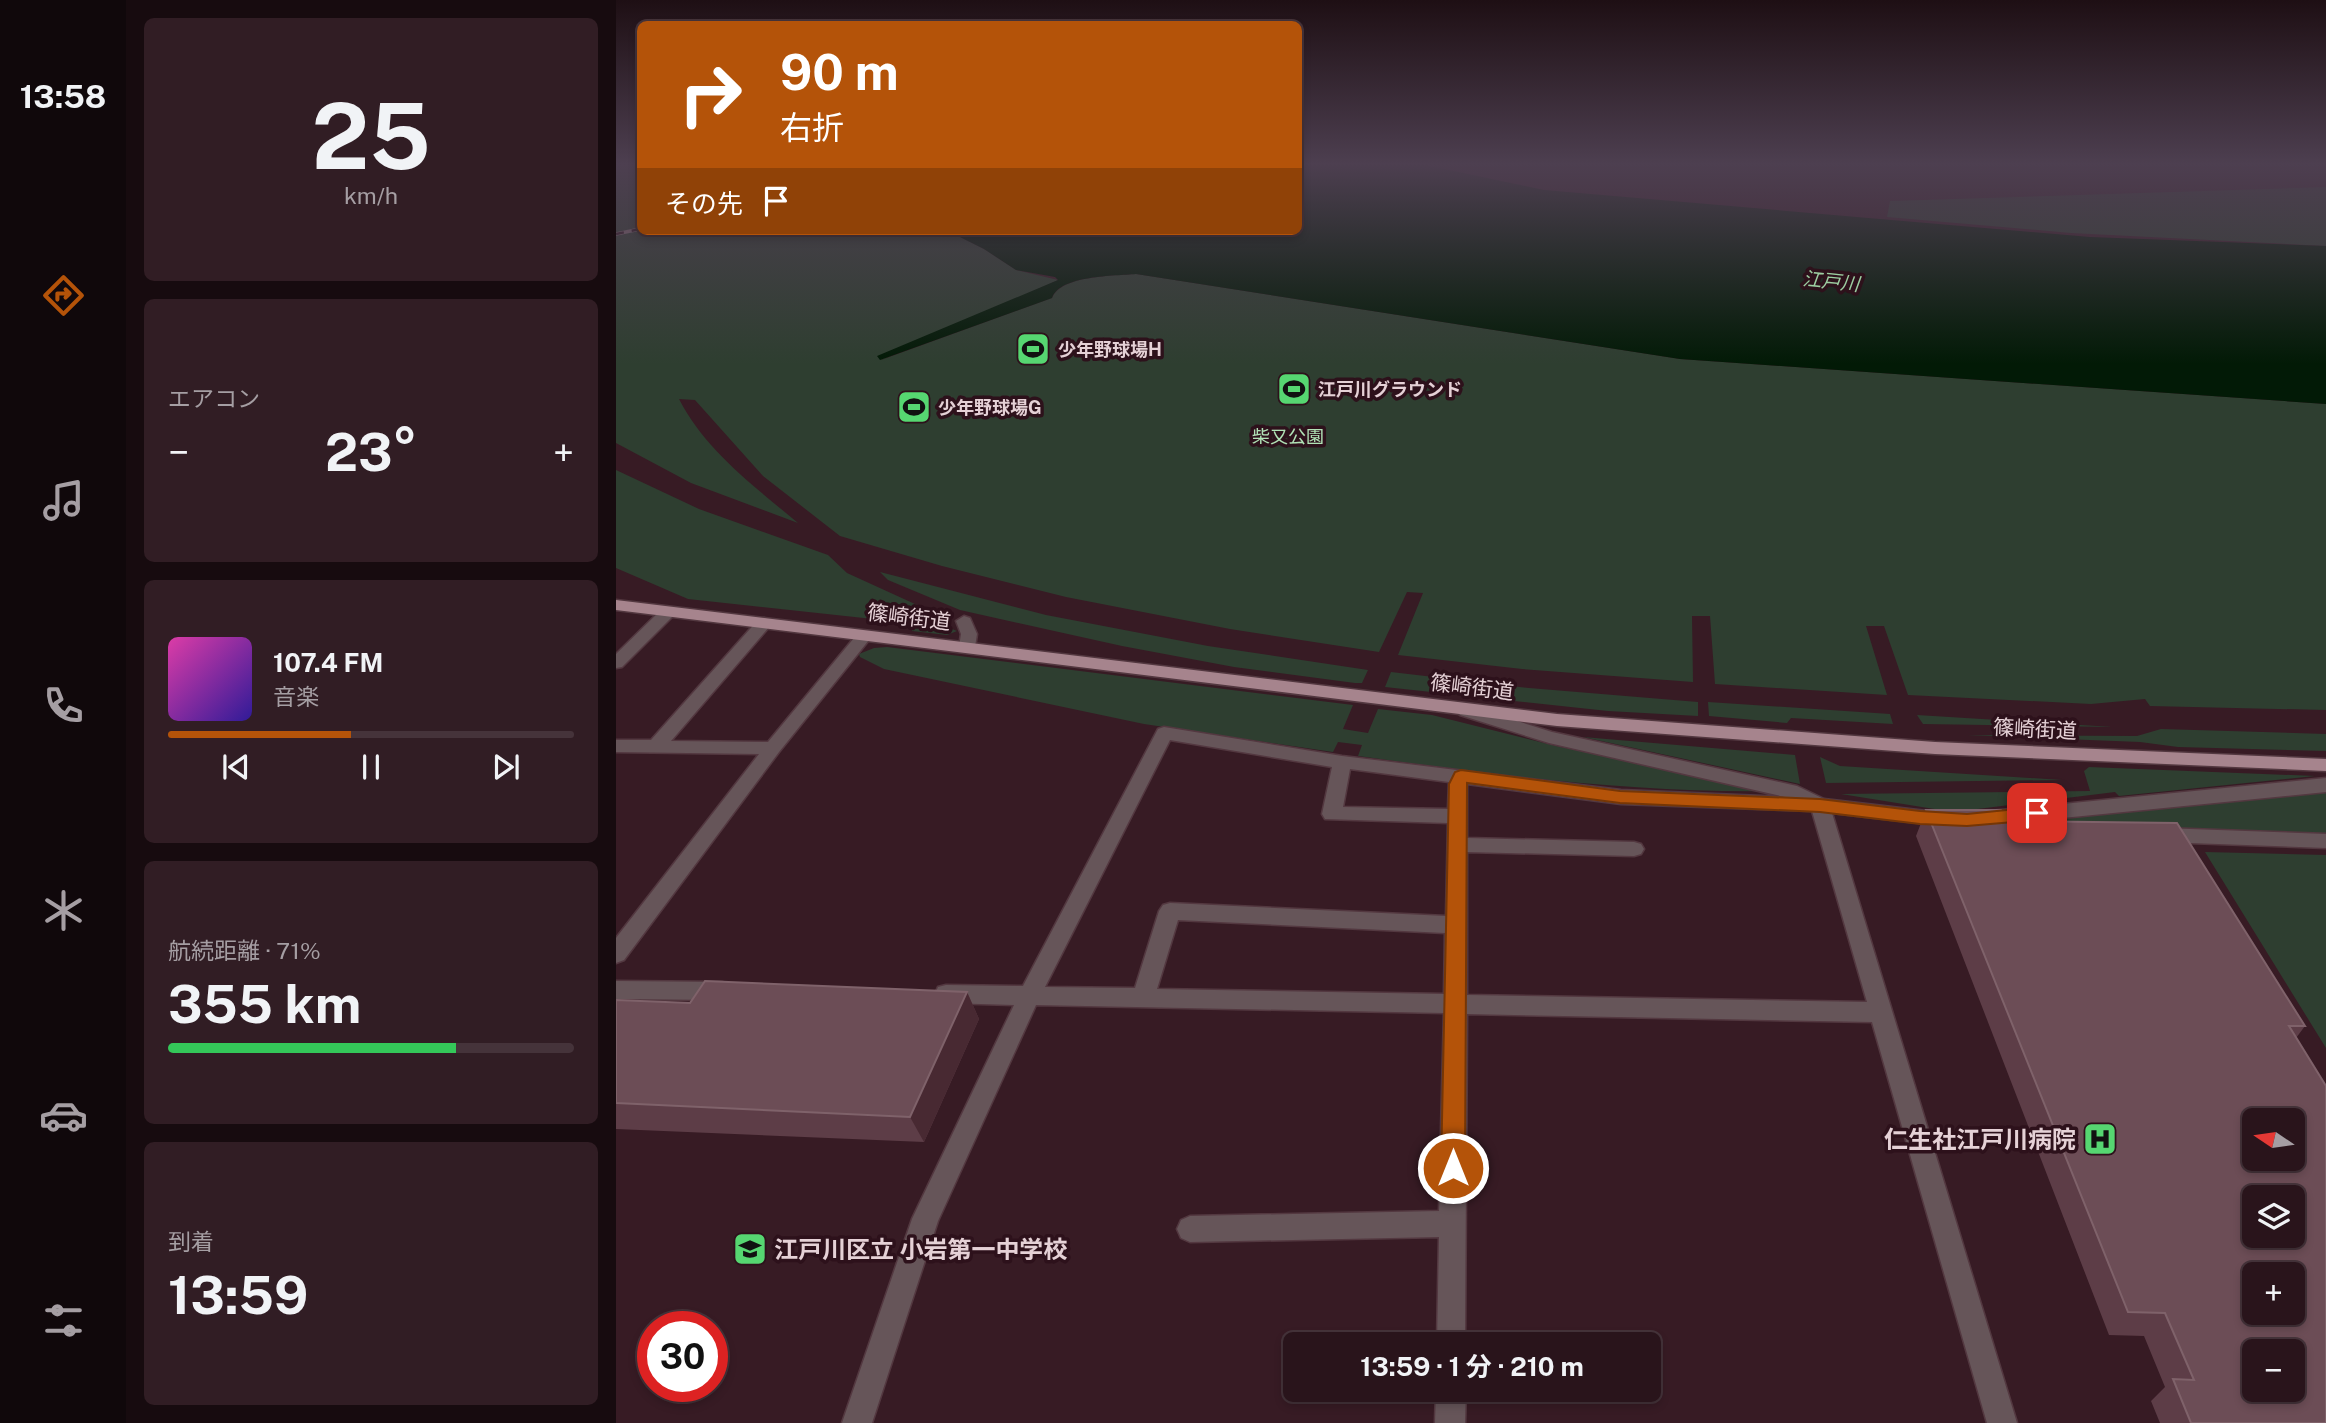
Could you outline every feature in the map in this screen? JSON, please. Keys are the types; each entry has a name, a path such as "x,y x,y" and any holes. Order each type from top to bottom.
{"main road":[{"name":"篠崎街道","path":"616,605 1557,720 1935,748 2326,765"}],"street":[{"path":"616,663 668,612"},
{"path":"964,621 970,641 967,647"},
{"path":"656,746 764,624"},
{"path":"616,954 774,748 865,635"},
{"path":"1461,709 1549,737 1797,793 1820,805 2002,1423"},
{"path":"858,1423 925,1219 1029,996 1164,733 1342,762 1620,797 1820,805 2067,830"},
{"path":"616,746 774,748"},
{"path":"1342,762 1332,814 1457,816"},
{"path":"1451,1332 1455,925 1458,784 1461,776"},
{"path":"1967,820 2326,785"},
{"path":"2146,834 2326,841"},
{"path":"1458,845 1634,849"},
{"path":"1143,998 1170,912 1455,925"},
{"path":"616,990 748,992"},
{"path":"921,994 1880,1012"},
{"path":"1190,1229 1452,1224"},
{"path":"1450,1423 1451,1402"}],"green space":[{"name":"柴又公園","path":"616,231 637,231 637,235 956,235 1016,270 1058,280 881,360 1052,298 1057,290 1077,281 1136,274 1680,359 2326,404 2326,710 2150,706 2145,699 2091,704 1908,695 1884,626 1866,626 1887,695 1715,684 1710,616 1692,616 1693,682 1522,669 1398,655 1423,593 1407,592 1379,652 1230,629 1066,597 942,566 840,536 763,476 695,400 679,399 703,435 732,467 798,523 691,483 616,443"},
{"path":"2053,231 2326,231 2326,246"},
{"path":"616,470 699,509 828,555 847,573 950,620 942,625 957,631 947,635 912,631 910,623 688,599 616,568"},
{"path":"880,572 1046,615 1208,646 1368,670 1362,683 1355,683 1234,667 1122,646 960,610 888,580"},
{"path":"887,647 1353,705 1343,729 1368,733 1378,709 1432,715 1556,746 1773,791 1668,789 1513,776 1358,756 1362,745 1338,742 1333,752 1144,724 884,669 859,654 874,648"},
{"path":"1391,672 1529,688 1698,702 1698,716 1608,711 1385,687"},
{"path":"1708,702 1890,714 1893,724 1791,718 1787,723 1709,716"},
{"path":"1917,715 2113,727 1923,724"},
{"path":"2161,729 2326,734 2326,751 2178,747 2140,742 1967,735 2137,736"},
{"path":"1583,737 1795,755 1800,784"},
{"path":"1820,757 1840,766 2062,780 1826,783"},
{"path":"2089,767 2315,776 2119,796 2115,792 1953,812 1841,794 2090,791 2084,771"},
{"path":"2326,792 2326,834 2245,833 2037,821"},
{"path":"2205,852 2326,855 2326,1048"}],"water":[{"name":"江戸川","path":"1302,231 2025,231 2090,237 2326,246 2326,404 1680,359 1136,274 1077,281 1057,290 1052,298 880,360 877,356 1058,280 1055,277 1016,270 956,235 1302,235"}],"building":[{"name":"仁生社江戸川病院","path":"1926,810 2001,810 2006,821 2177,823 2305,1026 2289,1026 2326,1086 2326,1423 2191,1423 2173,1379 2194,1380 2165,1313 2128,1312"},
{"path":"705,981 967,992 910,1117 616,1103 616,1000 690,1003"}],"railway":[{"path":"616,234 628,231"}],"place":[{"name":"少年野球場H","path":"1033,349"},
{"name":"江戸川グラウンド","path":"1294,389"},
{"name":"少年野球場G","path":"914,407"},
{"name":"仁生社江戸川病院","path":"2100,1139"},
{"name":"江戸川区立 小岩第一中学校","path":"750,1249"}],"route":[{"path":"1453,1168 1455,925 1458,784 1461,776 1620,797 1820,805 1920,817 1967,820 2037,813"}]}
